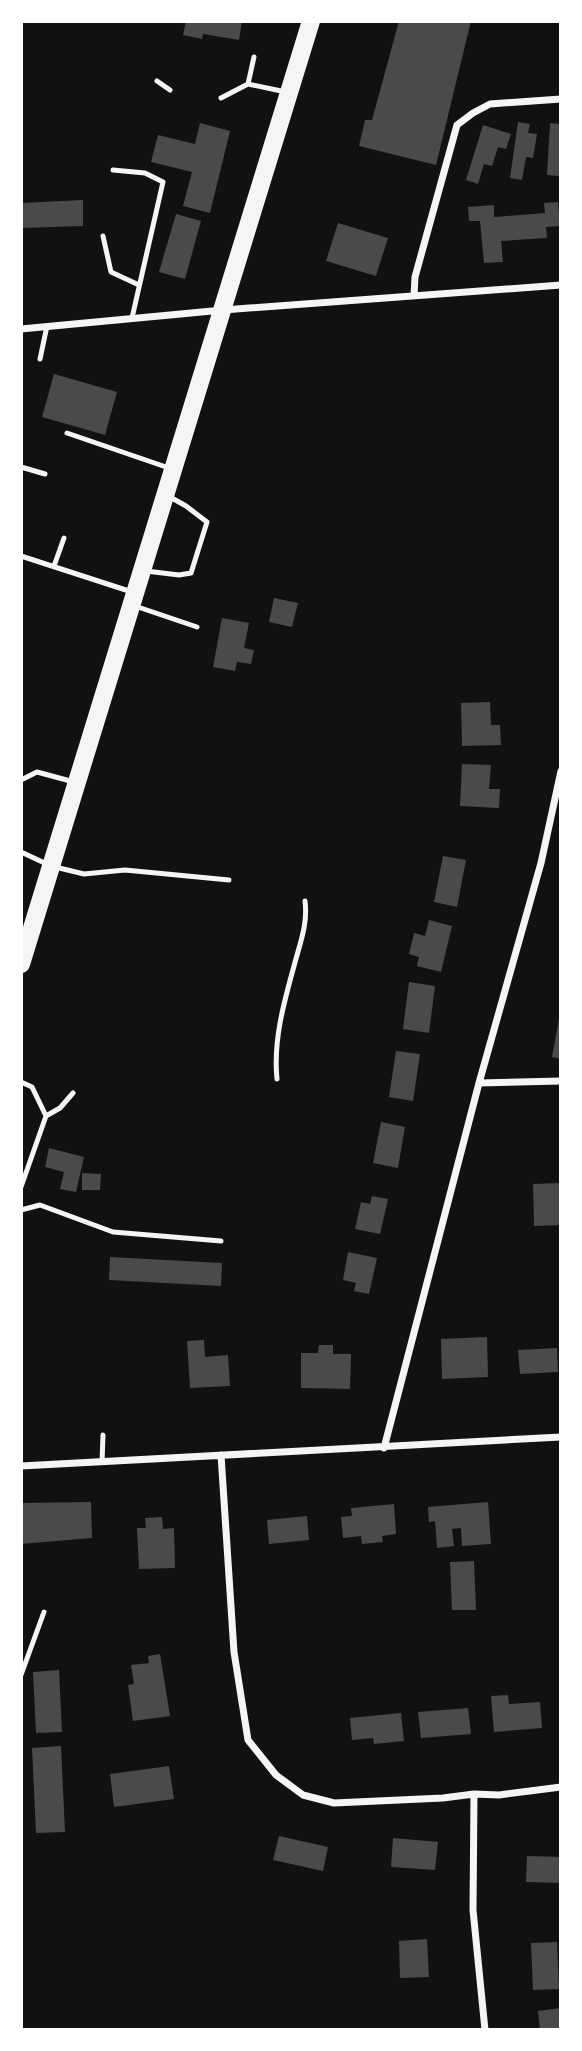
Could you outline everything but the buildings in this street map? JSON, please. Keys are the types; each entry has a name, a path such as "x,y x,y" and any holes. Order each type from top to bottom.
{"main road":[{"path":"21,964 27,926 51,866 311,21"}],"street":[{"path":"414,295 415,278 457,125 490,104 561,99"},
{"path":"21,329 223,310 561,285"},
{"path":"384,1448 479,1083 541,863 561,771"},
{"path":"479,1083 561,1081"},
{"path":"21,1466 561,1437"},
{"path":"221,1455 234,1652 248,1740 276,1775 303,1794 334,1803 474,1794 499,1795 561,1787"},
{"path":"474,1794 473,1910 485,2030"}],"lane":[{"path":"248,83 254,57"},
{"path":"158,81 170,90"},
{"path":"221,98 248,83 289,93"},
{"path":"113,170 145,173 163,182 132,318"},
{"path":"103,236 111,272 139,285"},
{"path":"40,359 47,326"},
{"path":"66,433 173,470"},
{"path":"21,467 45,474"},
{"path":"143,570 179,575 191,573 207,522 166,495"},
{"path":"54,566 64,538"},
{"path":"21,556 54,566 197,627"},
{"path":"21,780 37,772 77,782"},
{"path":"21,852 51,866 84,874 125,870 229,880"},
{"path":"277,1079 275,1057 287,992 307,919 305,901"},
{"path":"21,1082 32,1087 46,1116"},
{"path":"21,1187 46,1116 60,1108 72,1093"},
{"path":"21,1210 40,1205 113,1231 221,1241"},
{"path":"102,1462 103,1435"},
{"path":"21,1675 44,1612"}]}
